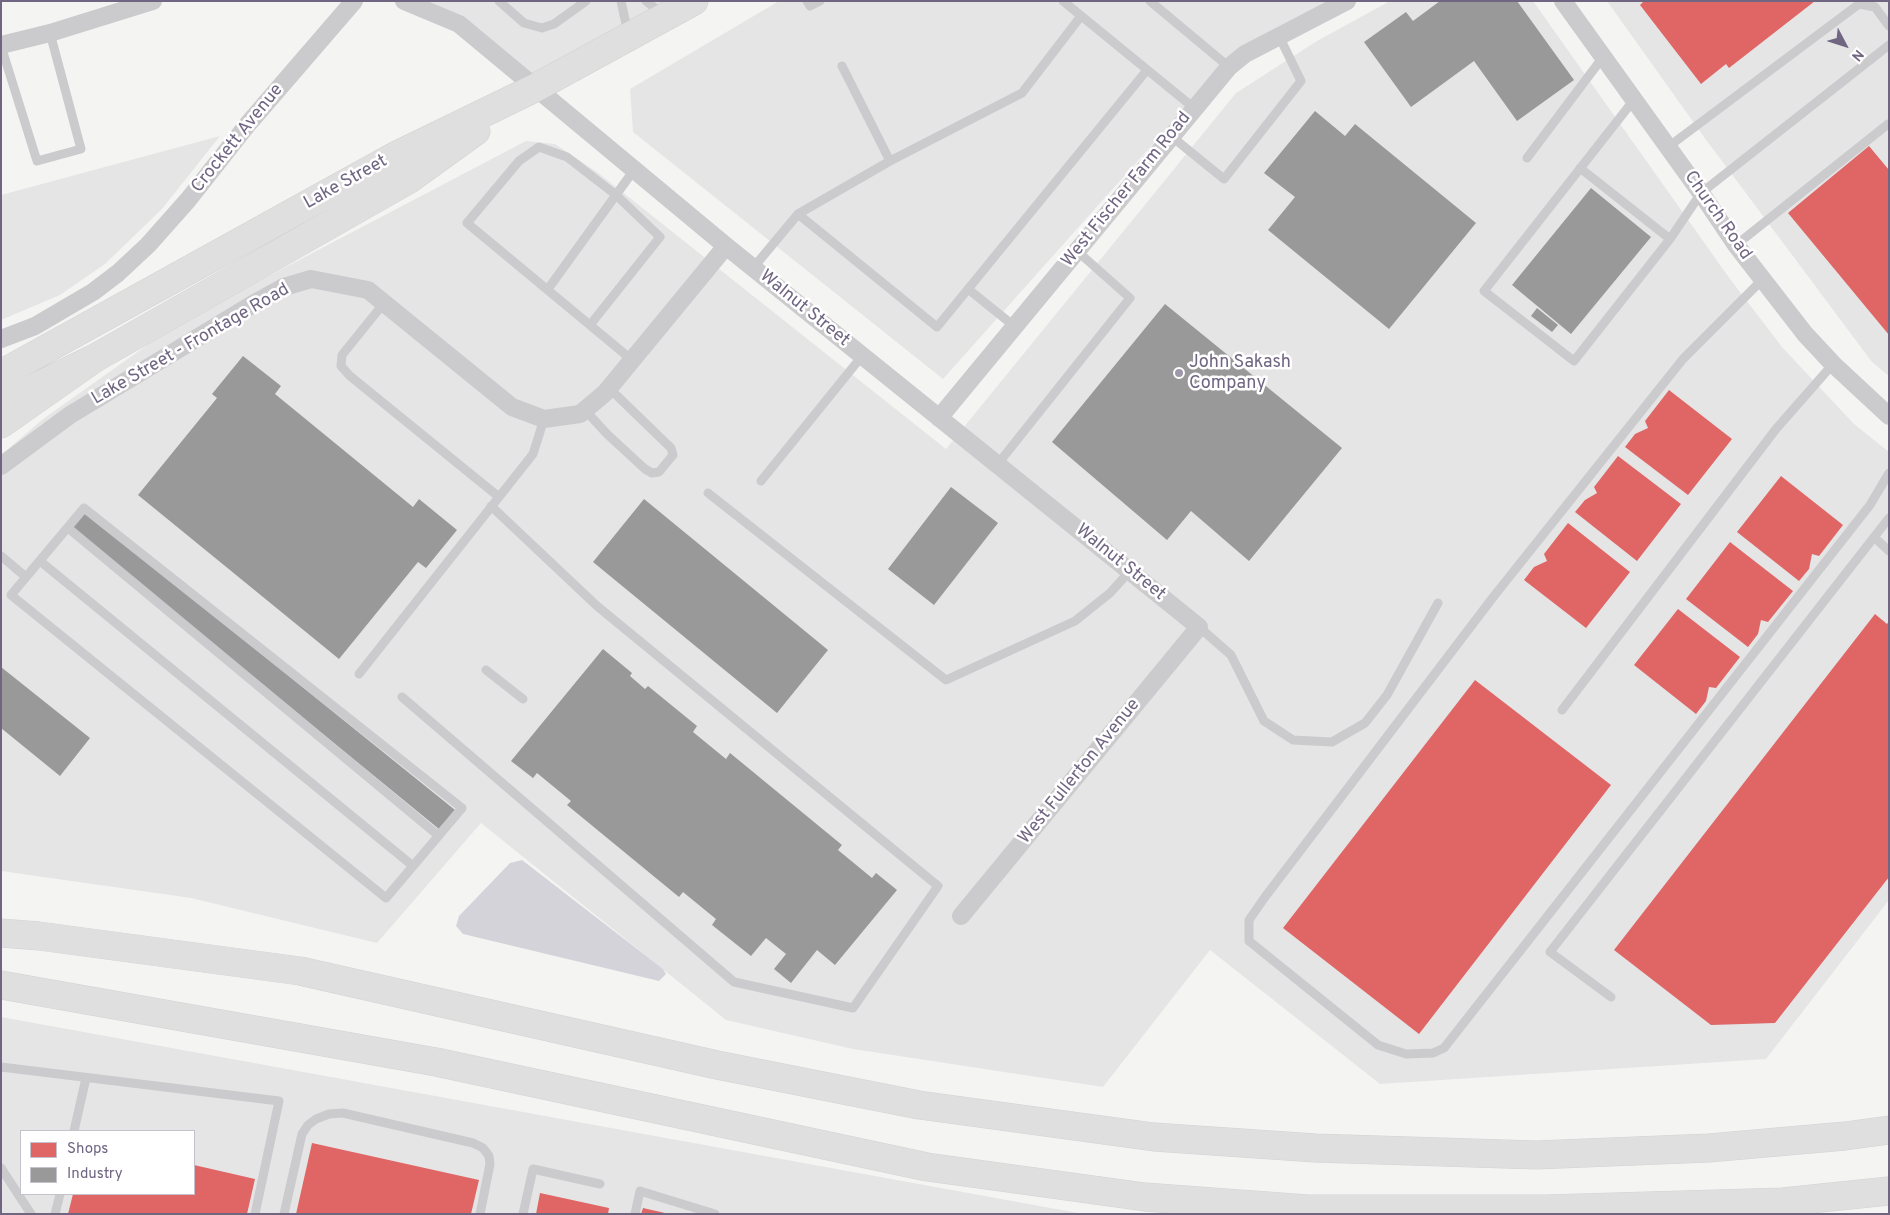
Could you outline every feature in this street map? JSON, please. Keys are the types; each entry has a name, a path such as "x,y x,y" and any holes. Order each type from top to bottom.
{"main road":[{"name":"Lake Street","path":"1,374 397,155 535,88 629,36 656,9 694,1"},
{"name":"Lake Street","path":"1,404 95,358 408,180 535,88"},
{"path":"1,424 95,358"},
{"path":"1,933 39,936 300,971 717,1065 919,1105 1154,1137 1315,1148 1536,1155 1709,1148 1845,1136 1889,1130"},
{"path":"1,986 436,1062 928,1167 1145,1197 1308,1209 1546,1209 1782,1202 1889,1191"}],"street":[{"path":"1,46 153,1"},
{"name":"Crockett Avenue","path":"1,339 35,326 93,292 118,273 148,245 188,200 248,124 354,1"},
{"name":"Walnut Street","path":"404,1 459,24 726,246 1199,627"},
{"name":"West Fischer Farm Road","path":"939,418 1229,67 1245,54 1347,1"},
{"name":"Church Road","path":"1563,1 1633,101 1701,193 1736,245 1805,334 1833,364 1889,416"},
{"name":"Lake Street - Frontage Road","path":"1,466 70,415 245,309 284,287 311,279 368,290 512,408 544,419 580,414 609,388 726,246"},
{"name":"West Fullerton Avenue","path":"961,916 1199,627"}],"lane":[{"path":"498,1 524,23 542,28 554,24 586,1"},
{"path":"621,1 629,36"},
{"path":"806,1 810,6 820,1"},
{"path":"1063,1 1194,108"},
{"path":"1150,1 1229,67"},
{"path":"1668,147 1859,4 1875,7 1889,26"},
{"path":"753,268 798,214 890,160 1022,93 1081,16"},
{"path":"1,46 37,161 81,149 50,33"},
{"path":"1171,136 1224,179 1302,81 1280,36"},
{"path":"1633,101 1484,291 1574,361 1670,239 1701,193 1889,45"},
{"path":"1527,158 1602,57"},
{"path":"842,66 890,160"},
{"path":"798,214 937,327 1147,70"},
{"path":"1736,245 1888,124 1889,126"},
{"path":"590,325 660,237 616,195 567,157 539,147 519,161 467,223 632,360"},
{"path":"1580,168 1670,239"},
{"path":"548,289 634,170"},
{"path":"997,465 1130,298 1077,251"},
{"path":"1763,279 1683,358 1494,596 1264,897 1249,920 1248,941 1378,1046 1406,1054 1433,1052 1444,1048 1870,505 1889,473"},
{"path":"968,289 1014,326"},
{"path":"384,303 342,355 341,366 350,376 498,498"},
{"path":"761,481 862,356"},
{"path":"1562,710 1776,429 1833,364"},
{"path":"585,410 607,434 645,469 652,473 658,472 673,455 671,448 609,388"},
{"path":"359,674 533,454 544,419"},
{"path":"708,493 946,680 1075,621 1110,593 1130,571"},
{"path":"402,697 734,982 852,1008 938,886 597,606 491,506"},
{"path":"84,508 462,808 386,898 11,595 40,561 84,508"},
{"path":"1611,997 1550,952 1889,518"},
{"path":"68,528 439,836"},
{"path":"1874,537 1889,551"},
{"path":"1,556 26,577"},
{"path":"40,561 413,866"},
{"path":"1199,627 1231,655 1264,721 1293,740 1332,742 1365,723 1387,695 1438,603"},
{"path":"486,670 522,700"},
{"path":"1,1067 278,1101 255,1214"},
{"path":"74,1130 86,1078"},
{"path":"284,1214 302,1134 308,1125 316,1119 329,1114 343,1114 473,1143 483,1148 489,1156 490,1164 480,1214"},
{"path":"1,1168 31,1214"},
{"path":"523,1214 533,1169 600,1184"},
{"path":"635,1214 640,1191 715,1214"},
{"path":"55,1214 60,1195"}],"shaded area":[{"path":"416,1 678,1 537,79"},
{"path":"779,1 1335,1 1210,80 943,379 633,132 630,89"},
{"path":"1390,1 1533,1 1730,279 1782,347 1854,424 1889,452 1889,900 1766,1059 1380,1084 1210,950 1103,1087 853,1049 726,1020 481,823 377,943 191,898 1,871 1,455 43,419 177,324 526,141 555,144 597,172 946,449 1236,93 1317,41"},
{"path":"1607,1 1889,1 1889,376 1872,362 1704,137"},
{"path":"220,136 162,209 105,264 60,295 1,320 1,195"},
{"path":"522,860 663,969 666,974 659,981 463,934 456,926 459,916 510,863"},
{"path":"1,1017 1084,1214 1,1214"}],"building: Shops":[{"path":"1644,1 1815,1 1729,68 1726,64 1701,84 1640,5"},
{"path":"1869,146 1889,170 1889,335 1788,213"},
{"path":"1669,390 1732,439 1688,495 1625,447 1635,434 1648,428 1645,421"},
{"path":"1618,456 1681,504 1637,561 1575,512 1585,500 1597,493 1594,487"},
{"path":"1781,476 1843,525 1819,556 1812,554 1809,569 1799,581 1737,532"},
{"path":"1568,523 1630,572 1586,628 1524,580 1534,567 1547,561 1544,554"},
{"path":"1730,542 1793,591 1768,622 1761,620 1758,634 1748,647 1686,599"},
{"path":"1678,609 1740,657 1716,688 1709,687 1706,701 1696,714 1634,665"},
{"path":"1875,614 1887,624 1889,621 1889,877 1775,1023 1711,1025 1614,950"},
{"path":"1475,680 1611,785 1419,1034 1283,928"},
{"path":"312,1143 479,1180 471,1214 296,1214"},
{"path":"195,1165 255,1179 247,1214 68,1214 73,1195 195,1195"},
{"path":"540,1193 609,1208 608,1214 536,1214"},
{"path":"643,1208 665,1213 665,1214 641,1214"}],"building: Industry":[{"path":"1440,1 1517,1 1574,80 1517,121 1474,61 1411,107 1364,42 1406,12 1413,21"},
{"path":"1315,111 1345,136 1355,124 1476,223 1389,329 1268,230 1295,197 1264,173"},
{"path":"1591,188 1651,237 1571,334 1512,285"},
{"name":"John Sakash Company","path":"1165,304 1342,448 1249,561 1191,511 1167,540 1052,442"},
{"path":"1537,308 1558,325 1552,332 1531,316"},
{"path":"243,356 281,386 275,394 413,507 419,499 457,530 426,568 418,562 339,659 138,495 217,398 212,394"},
{"path":"951,487 998,523 934,605 888,569"},
{"path":"644,499 828,650 777,713 593,562"},
{"path":"84,511 455,810 439,829 71,528"},
{"path":"603,649 632,673 630,676 645,689 648,686 697,726 693,732 726,759 730,753 842,845 838,850 872,878 876,873 897,890 835,965 817,950 791,983 774,969 786,954 766,938 751,956 712,925 716,919 683,892 679,897 567,805 571,801 537,773 533,778 511,761"},
{"path":"1,667 90,738 60,776 1,728"}],"place":[{"name":"John Sakash Company","path":"1179,373"}]}
